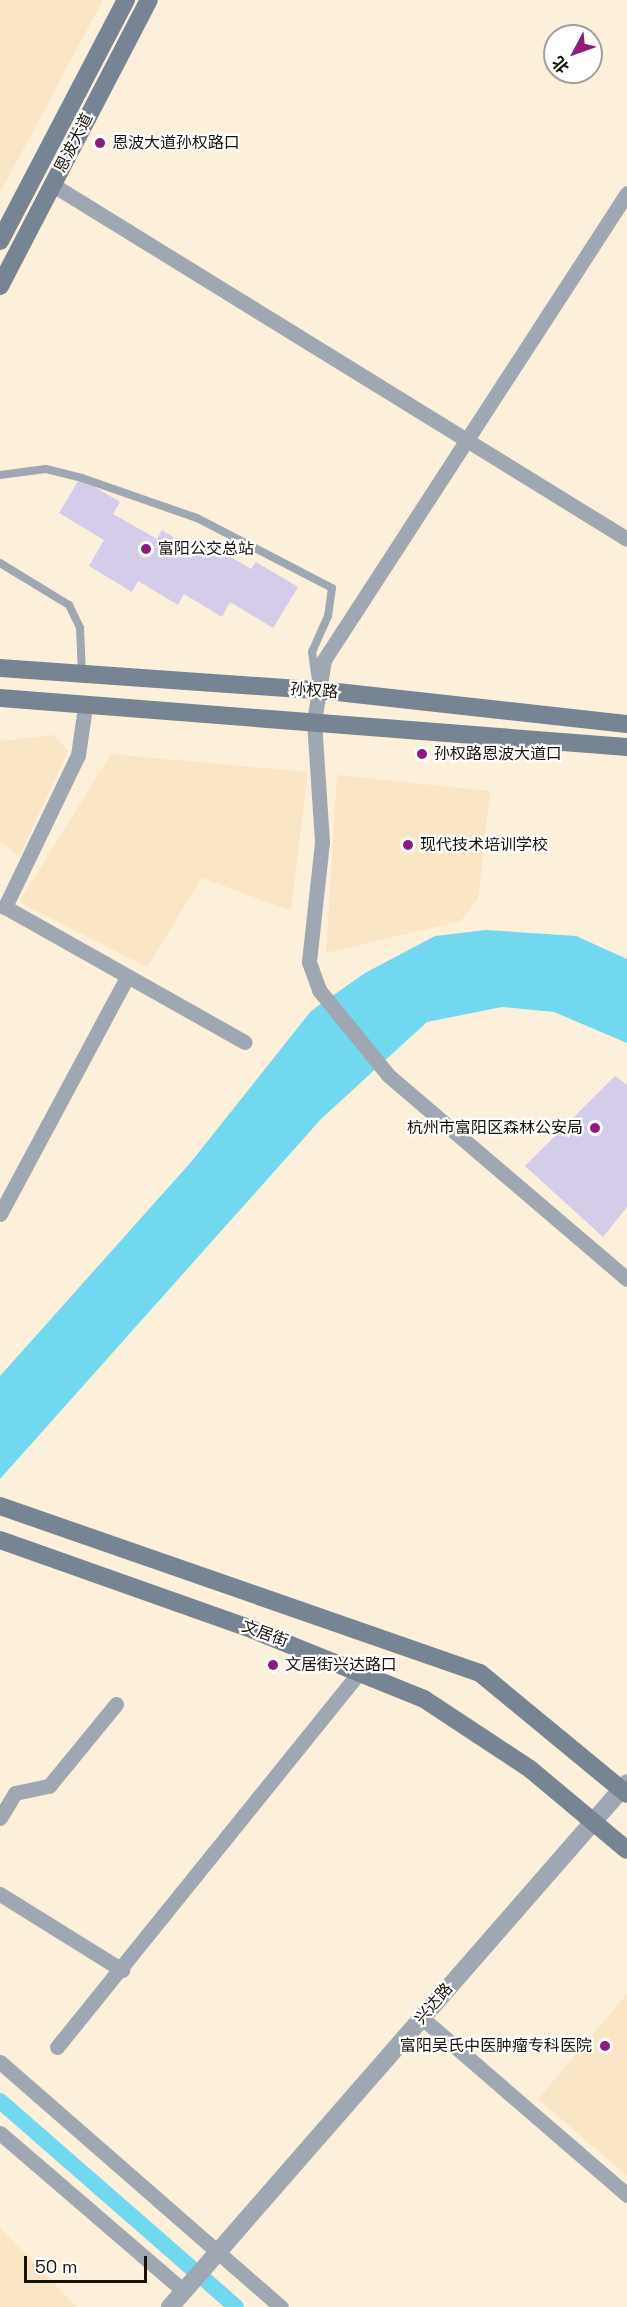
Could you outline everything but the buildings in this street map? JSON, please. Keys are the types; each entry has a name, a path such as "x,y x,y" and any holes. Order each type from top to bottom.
{"main road":[{"name":"恩波大道","path":"0,241 126,0"},
{"name":"恩波大道","path":"0,286 149,0"},
{"name":"孙权路","path":"0,668 318,691 627,724"},
{"name":"孙权路","path":"0,698 86,707 314,721 627,747"},
{"name":"文居街","path":"0,1506 480,1673 625,1789"},
{"name":"文居街","path":"0,1540 361,1670 473,1729 594,1821 627,1850"}],"street":[{"path":"52,185 468,444 627,539"},
{"path":"627,193 468,444 324,660 314,721 322,842 309,962 319,990 388,1075 627,1279"},
{"path":"86,707 78,755 5,907 245,1042"},
{"path":"0,1214 127,977"},
{"path":"57,2047 122,1970 361,1670"},
{"path":"0,1818 15,1793 49,1786 116,1704"},
{"name":"兴达路","path":"171,2307 594,1821 625,1789"},
{"path":"0,1894 122,1970"},
{"path":"422,2018 627,2195"},
{"path":"0,2061 214,2256 281,2307"},
{"path":"0,2133 186,2289"}],"lane":[{"path":"0,476 46,469 82,478 197,518 332,588 328,616 312,652 318,691"},
{"path":"0,563 69,605 80,627 82,675"}],"shaded area":[{"path":"0,0 103,0 0,193"},
{"path":"54,735 68,751 19,857 0,841 0,741"},
{"path":"111,754 308,772 291,911 202,878 147,967 19,902"},
{"name":"现代技术培训学校","path":"337,775 490,791 478,899 461,921 326,953"},
{"name":"富阳吴氏中医肿瘤专科医院","path":"627,1994 627,2176 538,2099"},
{"path":"0,2228 77,2307 0,2307"}],"water":[{"path":"486,930 576,936 627,959 627,1043 554,1012 502,1007 427,1022 321,1119 0,1479 0,1376 191,1162 311,1011 365,973 435,936"}],"waterway":[{"path":"0,2101 236,2307"}],"place":[{"name":"恩波大道孙权路口","path":"100,143"},
{"name":"富阳公交总站","path":"146,549"},
{"name":"孙权路恩波大道口","path":"422,754"},
{"name":"现代技术培训学校","path":"408,845"},
{"name":"杭州市富阳区森林公安局","path":"595,1128"},
{"name":"文居街兴达路口","path":"273,1665"},
{"name":"富阳吴氏中医肿瘤专科医院","path":"605,2046"}]}
